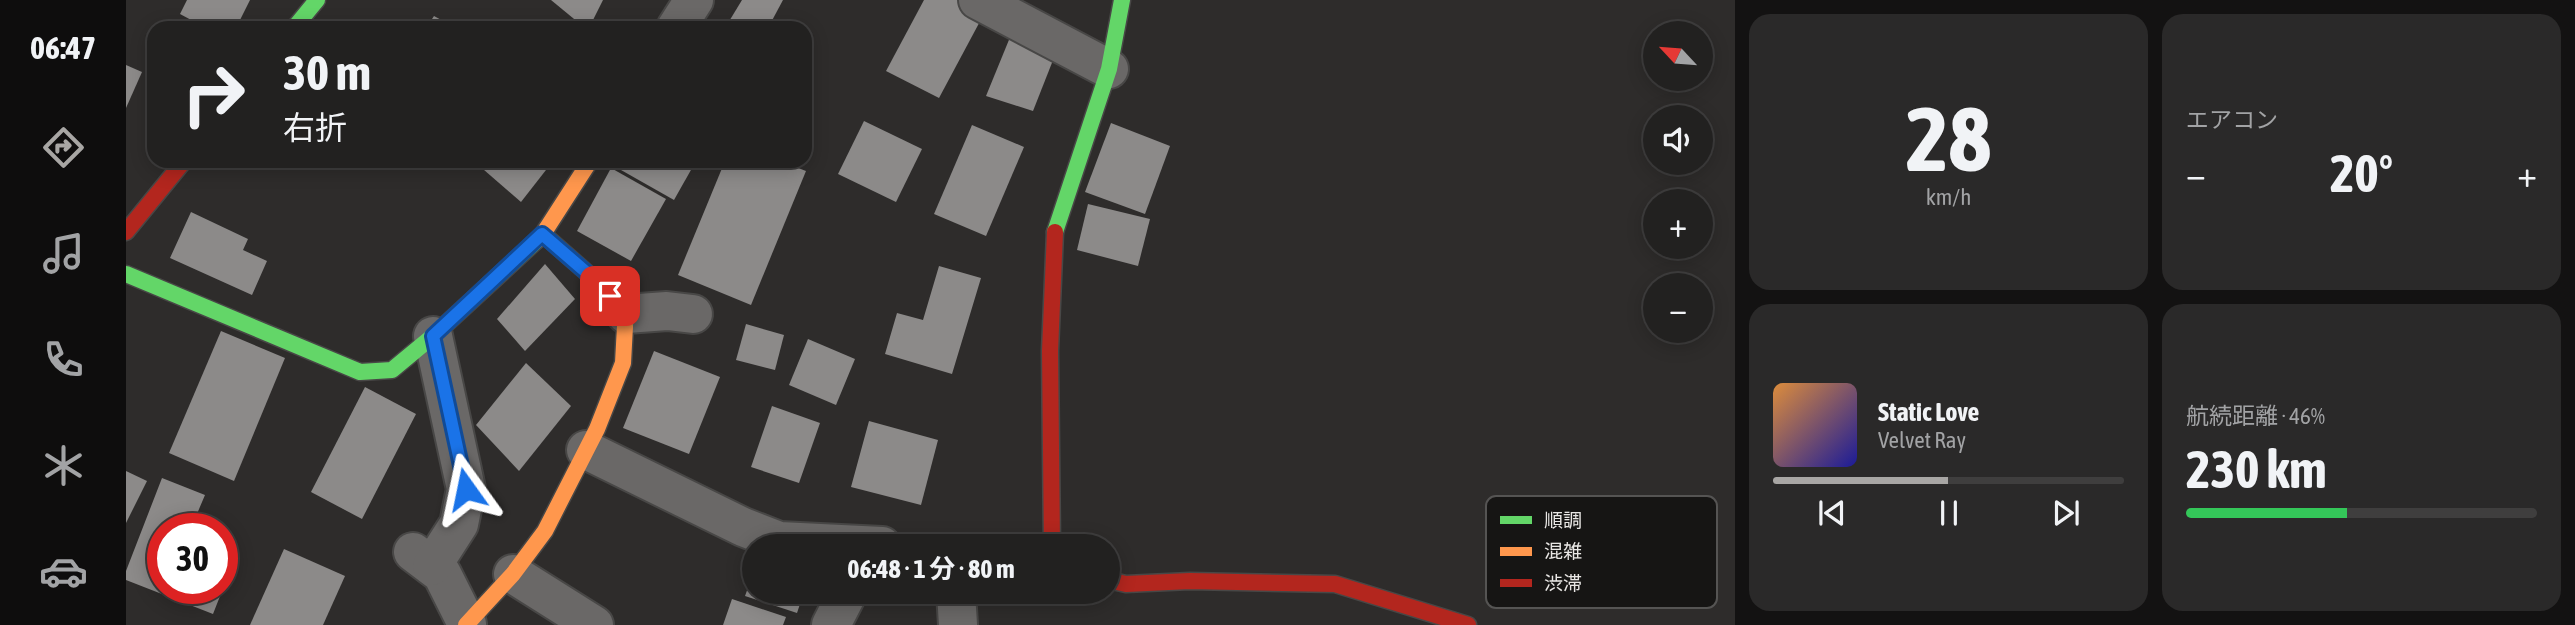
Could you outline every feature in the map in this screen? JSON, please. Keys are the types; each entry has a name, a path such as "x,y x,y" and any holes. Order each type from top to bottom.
{"street":[{"path":"300,21 317,0"},
{"path":"680,21 694,0"},
{"path":"978,0 1109,69"},
{"path":"1052,534 1050,351 1054,236 1109,69 1122,0"},
{"path":"126,232 178,168"},
{"path":"126,274 360,372 392,370 433,336 542,234 585,168"},
{"path":"433,336 466,489 459,524 422,558 442,574 466,625 513,574 545,531 597,429 623,363 626,314 594,279 542,234"},
{"path":"626,314 667,311 693,314"},
{"path":"586,450 761,534"},
{"path":"513,574 594,625"},
{"path":"1120,583 1190,581 1335,584 1468,625"},
{"path":"831,625 842,604"},
{"path":"957,604 958,625"}],"building":[{"path":"187,0 250,0 240,21 193,21 180,14"},
{"path":"551,0 603,0 592,21 576,21"},
{"path":"742,0 783,0 772,21 729,21"},
{"path":"924,0 963,0 985,12 939,98 886,71"},
{"path":"434,16 443,21 431,21"},
{"path":"1013,30 1057,50 1033,111 986,96"},
{"path":"126,65 142,72 126,108"},
{"path":"864,121 922,149 896,202 838,174"},
{"path":"1111,123 1170,146 1145,214 1085,192"},
{"path":"972,125 1024,147 986,236 934,214"},
{"path":"482,168 548,168 521,202"},
{"path":"611,168 666,199 631,261 577,231"},
{"path":"622,168 692,168 674,200 621,170"},
{"path":"722,168 798,168 806,171 751,305 678,275"},
{"path":"1088,204 1150,219 1138,266 1077,250"},
{"path":"191,212 248,239 243,250 267,261 252,295 170,258"},
{"path":"545,264 575,299 525,351 497,319"},
{"path":"939,266 981,278 952,374 885,354 897,313 923,320"},
{"path":"746,324 784,335 775,370 736,360"},
{"path":"221,331 285,358 234,481 169,453"},
{"path":"808,339 855,359 836,405 789,385"},
{"path":"654,351 720,377 689,454 623,428"},
{"path":"526,363 571,406 519,471 476,425"},
{"path":"365,387 416,414 362,519 311,492"},
{"path":"772,406 820,423 799,483 751,467"},
{"path":"869,421 938,440 921,505 851,487"},
{"path":"126,471 147,481 126,523"},
{"path":"162,478 205,495 197,513 148,513"},
{"path":"147,517 147,588 126,580 126,571"},
{"path":"284,549 345,576 323,625 250,625"},
{"path":"732,599 786,617 783,625 723,625"},
{"path":"187,604 217,604 213,614"},
{"path":"769,604 800,604 797,613"}],"traffic: fast":[{"path":"300,21 317,0"},
{"path":"1055,232 1109,69 1122,0"},
{"path":"543,234 594,279 626,314 625,326"},
{"path":"126,274 360,372 392,370 536,241"}],"traffic: slow":[{"path":"536,241 585,168"},
{"path":"466,625 513,574 545,531 597,429 623,363 625,326"}],"traffic: jam":[{"path":"126,232 178,168"},
{"path":"1052,534 1050,351 1055,232"},
{"path":"1120,583 1190,581 1335,584 1468,625"}],"route":[{"path":"466,489 433,336 542,234 610,296"}]}
